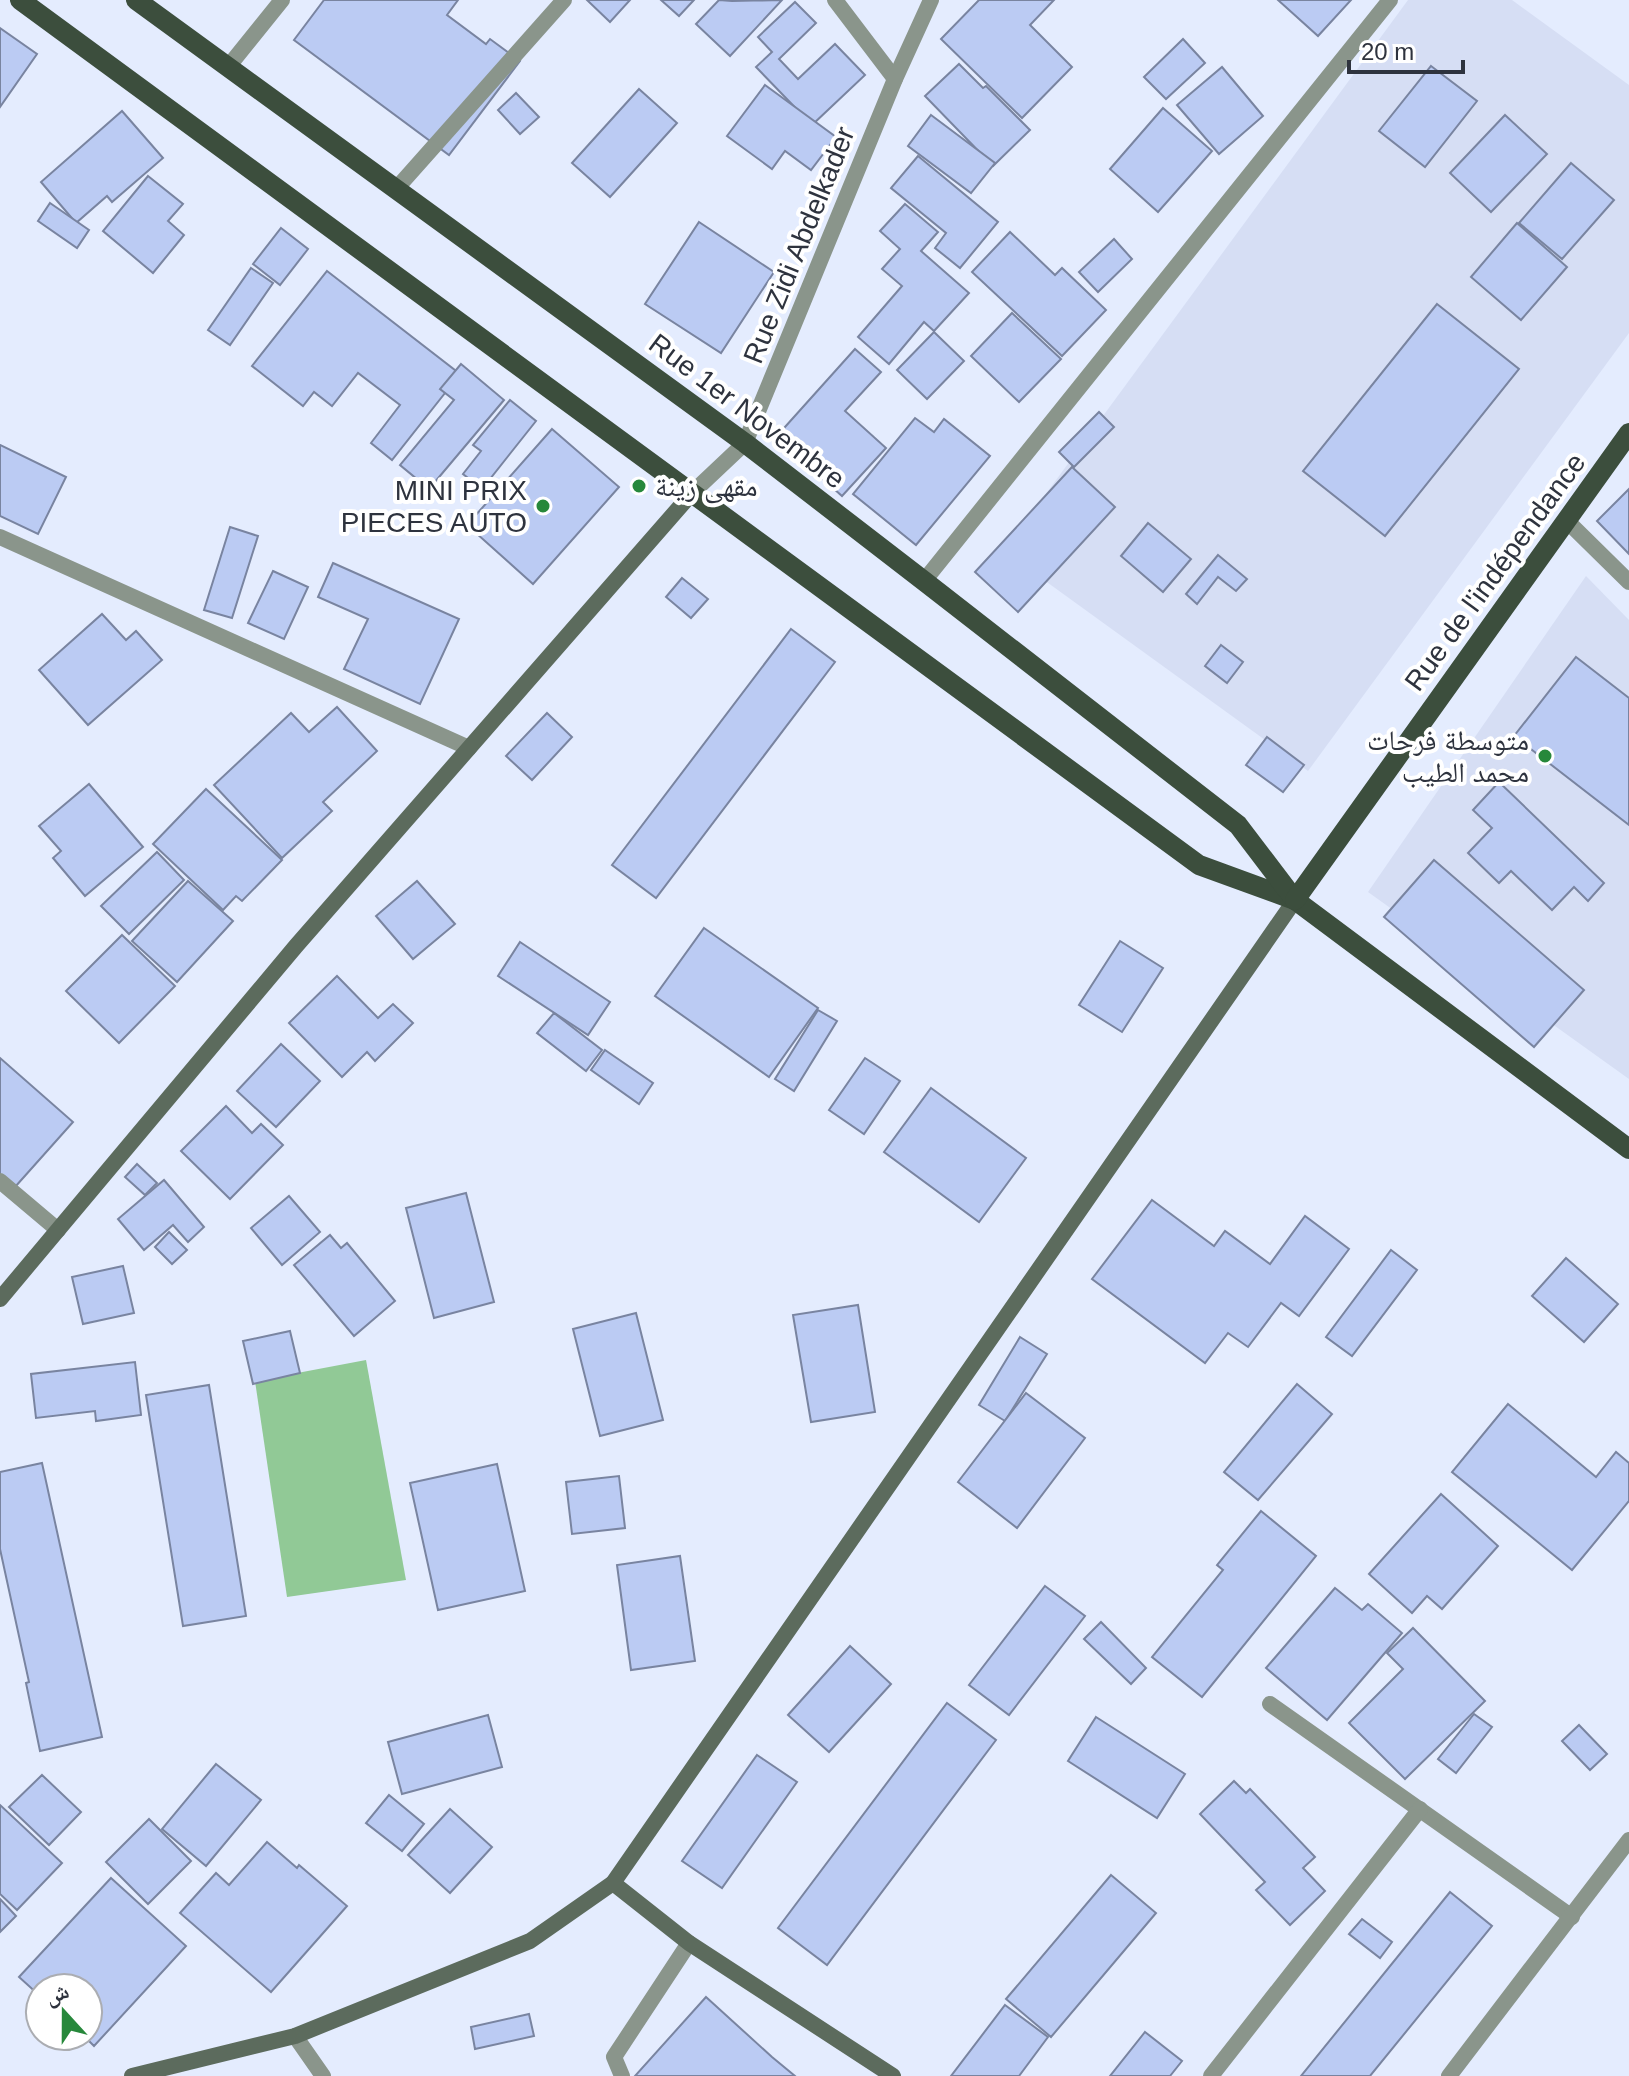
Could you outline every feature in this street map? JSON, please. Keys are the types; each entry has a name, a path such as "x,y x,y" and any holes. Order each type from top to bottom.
{"main road":[{"path":"20,0 1199,865 1295,900 1629,1149"},
{"name":"Rue 1er Novembre","path":"136,0 745,443 924,581 1238,825 1295,900"},
{"name":"Rue de l'indépendance","path":"1295,900 1629,433"},
{"path":"0,1299 296,946 692,493"},
{"path":"132,2076 295,2036 530,1941 613,1883 1295,900"},
{"path":"613,1883 689,1943 893,2076"}],"street":[{"path":"228,67 282,0"},
{"path":"396,189 564,0"},
{"path":"835,0 895,79"},
{"name":"Rue Zidi Abdelkader","path":"692,493 745,443 895,79 931,0"},
{"path":"924,581 1390,0"},
{"path":"1567,521 1629,582"},
{"path":"0,537 469,748"},
{"path":"0,1181 58,1230"},
{"path":"1270,1704 1572,1917"},
{"path":"1211,2076 1420,1809"},
{"path":"1449,2076 1629,1840"},
{"path":"622,2076 614,2057 689,1943"},
{"path":"295,2036 323,2076"}],"shaded area":[{"path":"1408,0 1512,0 1629,85 1629,333 1308,771 1004,551"},
{"name":"متوسطة فرحات محمد الطيب","path":"1586,576 1629,620 1629,1079 1368,892"}],"green space":[{"path":"366,1360 406,1580 287,1597 255,1381"}],"building":[{"path":"324,0 458,0 447,15 486,44 490,39 520,61 449,155 294,40"},
{"path":"587,0 630,0 610,22"},
{"path":"661,0 694,0 679,16"},
{"path":"719,0 782,0 730,56 696,24"},
{"path":"979,0 1054,0 1030,25 1072,67 1022,118 941,39"},
{"path":"1278,0 1351,0 1318,36"},
{"path":"795,2 816,23 779,59 798,79 835,44 865,75 812,125 756,67 772,52 758,37"},
{"path":"0,28 37,54 0,107"},
{"path":"1183,39 1205,63 1166,99 1144,77"},
{"path":"959,64 1030,130 993,166 925,96"},
{"path":"1431,66 1477,101 1425,167 1379,131"},
{"path":"1222,67 1263,116 1219,154 1177,105"},
{"path":"765,85 836,137 811,170 785,151 772,169 727,136"},
{"path":"639,89 677,123 610,197 572,163"},
{"path":"516,93 539,117 520,134 498,110"},
{"path":"1163,108 1212,151 1158,212 1110,169"},
{"path":"122,111 163,158 112,202 107,196 76,223 41,182"},
{"path":"931,115 995,163 971,193 908,146"},
{"path":"1505,115 1547,154 1491,212 1450,173"},
{"path":"918,156 998,222 960,268 935,248 946,233 891,188"},
{"path":"1571,163 1614,200 1562,259 1519,223"},
{"path":"148,176 183,204 168,221 184,235 153,273 103,231"},
{"path":"50,203 89,230 77,248 38,221"},
{"path":"905,204 938,232 921,251 969,293 934,331 924,322 889,364 858,337 902,286 882,269 900,249 880,231"},
{"path":"699,222 774,272 721,353 645,304"},
{"path":"1517,223 1567,267 1521,320 1471,277"},
{"path":"281,228 308,249 280,285 253,264"},
{"path":"1010,232 1055,275 1062,268 1106,310 1062,356 972,272"},
{"path":"1114,239 1132,259 1098,292 1079,272"},
{"path":"251,268 273,283 230,345 208,330"},
{"path":"327,271 460,374 392,460 371,443 400,405 358,373 332,406 314,392 303,406 252,366"},
{"path":"1437,304 1519,369 1385,536 1303,471"},
{"path":"1012,313 1061,359 1019,402 971,356"},
{"path":"934,332 964,361 927,399 897,370"},
{"path":"855,349 881,372 845,411 886,448 842,496 776,437"},
{"path":"461,364 504,400 429,489 400,465 454,400 440,389"},
{"path":"510,400 536,421 482,489 463,474 481,451 473,445"},
{"path":"1099,412 1114,427 1074,467 1059,452"},
{"path":"915,418 934,432 944,419 990,456 916,545 853,494"},
{"name":"MINI PRIX PIECES AUTO","path":"552,429 619,487 533,584 467,525"},
{"path":"0,445 66,477 38,534 0,516"},
{"path":"1072,467 1115,507 1018,612 975,572"},
{"path":"1629,489 1629,554 1597,521"},
{"path":"1148,523 1191,559 1163,592 1121,556"},
{"path":"230,527 258,536 232,618 204,610"},
{"path":"1218,555 1247,579 1236,591 1218,577 1197,604 1186,594"},
{"path":"333,563 459,619 420,704 344,669 368,619 318,597"},
{"path":"273,571 308,587 284,639 248,623"},
{"path":"682,578 708,599 691,618 666,597"},
{"path":"102,614 126,640 136,631 162,660 88,725 39,670"},
{"path":"791,629 835,662 656,898 612,865"},
{"path":"1221,645 1243,662 1227,683 1205,666"},
{"path":"1576,657 1629,698 1629,825 1514,736"},
{"path":"337,707 377,751 323,802 332,811 282,858 214,785 291,713 309,732"},
{"path":"547,713 572,737 532,780 506,756"},
{"path":"1267,737 1304,765 1283,792 1246,765"},
{"path":"1499,782 1604,883 1588,901 1574,887 1552,910 1511,871 1499,883 1468,853 1492,828 1473,810"},
{"path":"89,784 143,847 85,896 53,858 61,851 39,826"},
{"path":"206,789 282,860 242,901 236,896 223,910 153,844"},
{"path":"157,852 184,880 129,934 101,906"},
{"path":"1434,860 1584,990 1534,1047 1384,917"},
{"path":"188,881 233,921 177,982 132,941"},
{"path":"417,881 455,924 413,959 376,916"},
{"path":"704,928 818,1008 769,1077 655,996"},
{"path":"122,935 175,986 119,1043 66,991"},
{"path":"1120,941 1163,968 1122,1032 1079,1005"},
{"path":"520,942 610,1002 588,1035 498,976"},
{"path":"337,976 378,1018 393,1004 413,1023 375,1061 367,1052 342,1077 289,1023"},
{"path":"818,1010 837,1021 794,1091 775,1079"},
{"path":"554,1013 602,1050 586,1071 537,1033"},
{"path":"281,1044 320,1081 276,1127 237,1091"},
{"path":"605,1050 653,1083 639,1104 591,1070"},
{"path":"0,1058 73,1122 15,1187 0,1174"},
{"path":"865,1058 900,1081 864,1134 829,1110"},
{"path":"931,1088 1026,1158 979,1222 884,1152"},
{"path":"226,1106 252,1133 261,1124 283,1145 230,1199 181,1151"},
{"path":"137,1164 157,1183 145,1195 125,1177"},
{"path":"164,1180 204,1227 188,1242 173,1225 144,1250 118,1219"},
{"path":"466,1193 494,1302 434,1318 406,1208"},
{"path":"289,1196 320,1232 282,1265 251,1228"},
{"path":"1152,1200 1214,1246 1225,1231 1270,1264 1305,1216 1349,1249 1299,1316 1281,1303 1248,1347 1228,1333 1205,1363 1092,1279"},
{"path":"169,1232 187,1250 172,1264 155,1247"},
{"path":"330,1235 341,1248 347,1243 395,1301 354,1336 294,1265"},
{"path":"1391,1250 1417,1270 1352,1356 1326,1337"},
{"path":"1566,1258 1618,1304 1584,1342 1532,1296"},
{"path":"123,1266 134,1313 83,1324 72,1277"},
{"path":"858,1305 875,1412 811,1422 793,1315"},
{"path":"636,1313 663,1420 600,1436 573,1329"},
{"path":"290,1331 300,1373 253,1384 243,1341"},
{"path":"1020,1337 1047,1354 1005,1421 979,1405"},
{"path":"135,1362 141,1415 96,1421 95,1411 36,1418 31,1374"},
{"path":"1297,1384 1332,1414 1258,1500 1224,1472"},
{"path":"209,1385 246,1616 183,1626 146,1395"},
{"path":"1026,1393 1085,1438 1017,1528 958,1482"},
{"path":"1508,1404 1596,1477 1616,1452 1629,1463 1629,1501 1572,1570 1452,1472"},
{"path":"42,1463 102,1737 40,1751 26,1683 29,1682 0,1549 0,1472"},
{"path":"497,1464 525,1591 438,1610 410,1483"},
{"path":"619,1476 625,1528 572,1534 566,1482"},
{"path":"1441,1494 1498,1546 1442,1609 1427,1596 1412,1613 1369,1574"},
{"path":"1261,1511 1316,1556 1202,1697 1152,1657 1223,1570 1217,1565"},
{"path":"680,1556 695,1661 631,1670 617,1565"},
{"path":"1045,1586 1085,1616 1009,1715 969,1685"},
{"path":"1335,1588 1362,1610 1368,1604 1402,1633 1327,1720 1266,1668"},
{"path":"1101,1622 1146,1668 1131,1684 1084,1639"},
{"path":"1413,1628 1485,1701 1405,1779 1349,1723 1403,1669 1387,1653"},
{"path":"850,1646 891,1684 829,1752 788,1715"},
{"path":"947,1703 996,1740 827,1965 778,1928"},
{"path":"1474,1714 1492,1727 1456,1773 1438,1759"},
{"path":"488,1715 502,1767 402,1794 388,1742"},
{"path":"1096,1717 1185,1774 1157,1818 1068,1761"},
{"path":"1579,1725 1607,1754 1590,1770 1562,1741"},
{"path":"757,1755 797,1782 722,1888 682,1861"},
{"path":"216,1764 261,1800 206,1866 162,1829"},
{"path":"42,1775 81,1812 49,1845 9,1807"},
{"path":"1234,1781 1246,1793 1250,1789 1315,1857 1303,1868 1325,1891 1290,1925 1256,1890 1265,1882 1200,1814"},
{"path":"389,1795 424,1824 402,1851 366,1823"},
{"path":"0,1805 62,1863 17,1910 0,1894"},
{"path":"450,1809 492,1847 450,1893 408,1855"},
{"path":"149,1819 191,1861 148,1904 106,1862"},
{"path":"267,1842 347,1906 271,1992 180,1913 216,1873 229,1885"},
{"path":"1111,1875 1156,1913 1051,2037 1006,1999"},
{"path":"111,1878 186,1946 104,2035 104,1972 24,1972 24,1982 19,1977"},
{"path":"1450,1892 1492,1926 1370,2076 1301,2076"},
{"path":"0,1899 16,1916 0,1932"},
{"path":"1362,1919 1392,1942 1380,1958 1349,1934"},
{"path":"706,1997 772,2057 795,2076 635,2076"},
{"path":"1005,2005 1048,2037 1019,2076 951,2076"},
{"path":"529,2014 534,2036 475,2049 471,2027"},
{"path":"1145,2032 1182,2061 1170,2076 1110,2076"}],"place":[{"name":"مقهى زينة","path":"639,486"},
{"name":"MINI PRIX PIECES AUTO","path":"543,506"},
{"name":"متوسطة فرحات محمد الطيب","path":"1545,756"}]}
